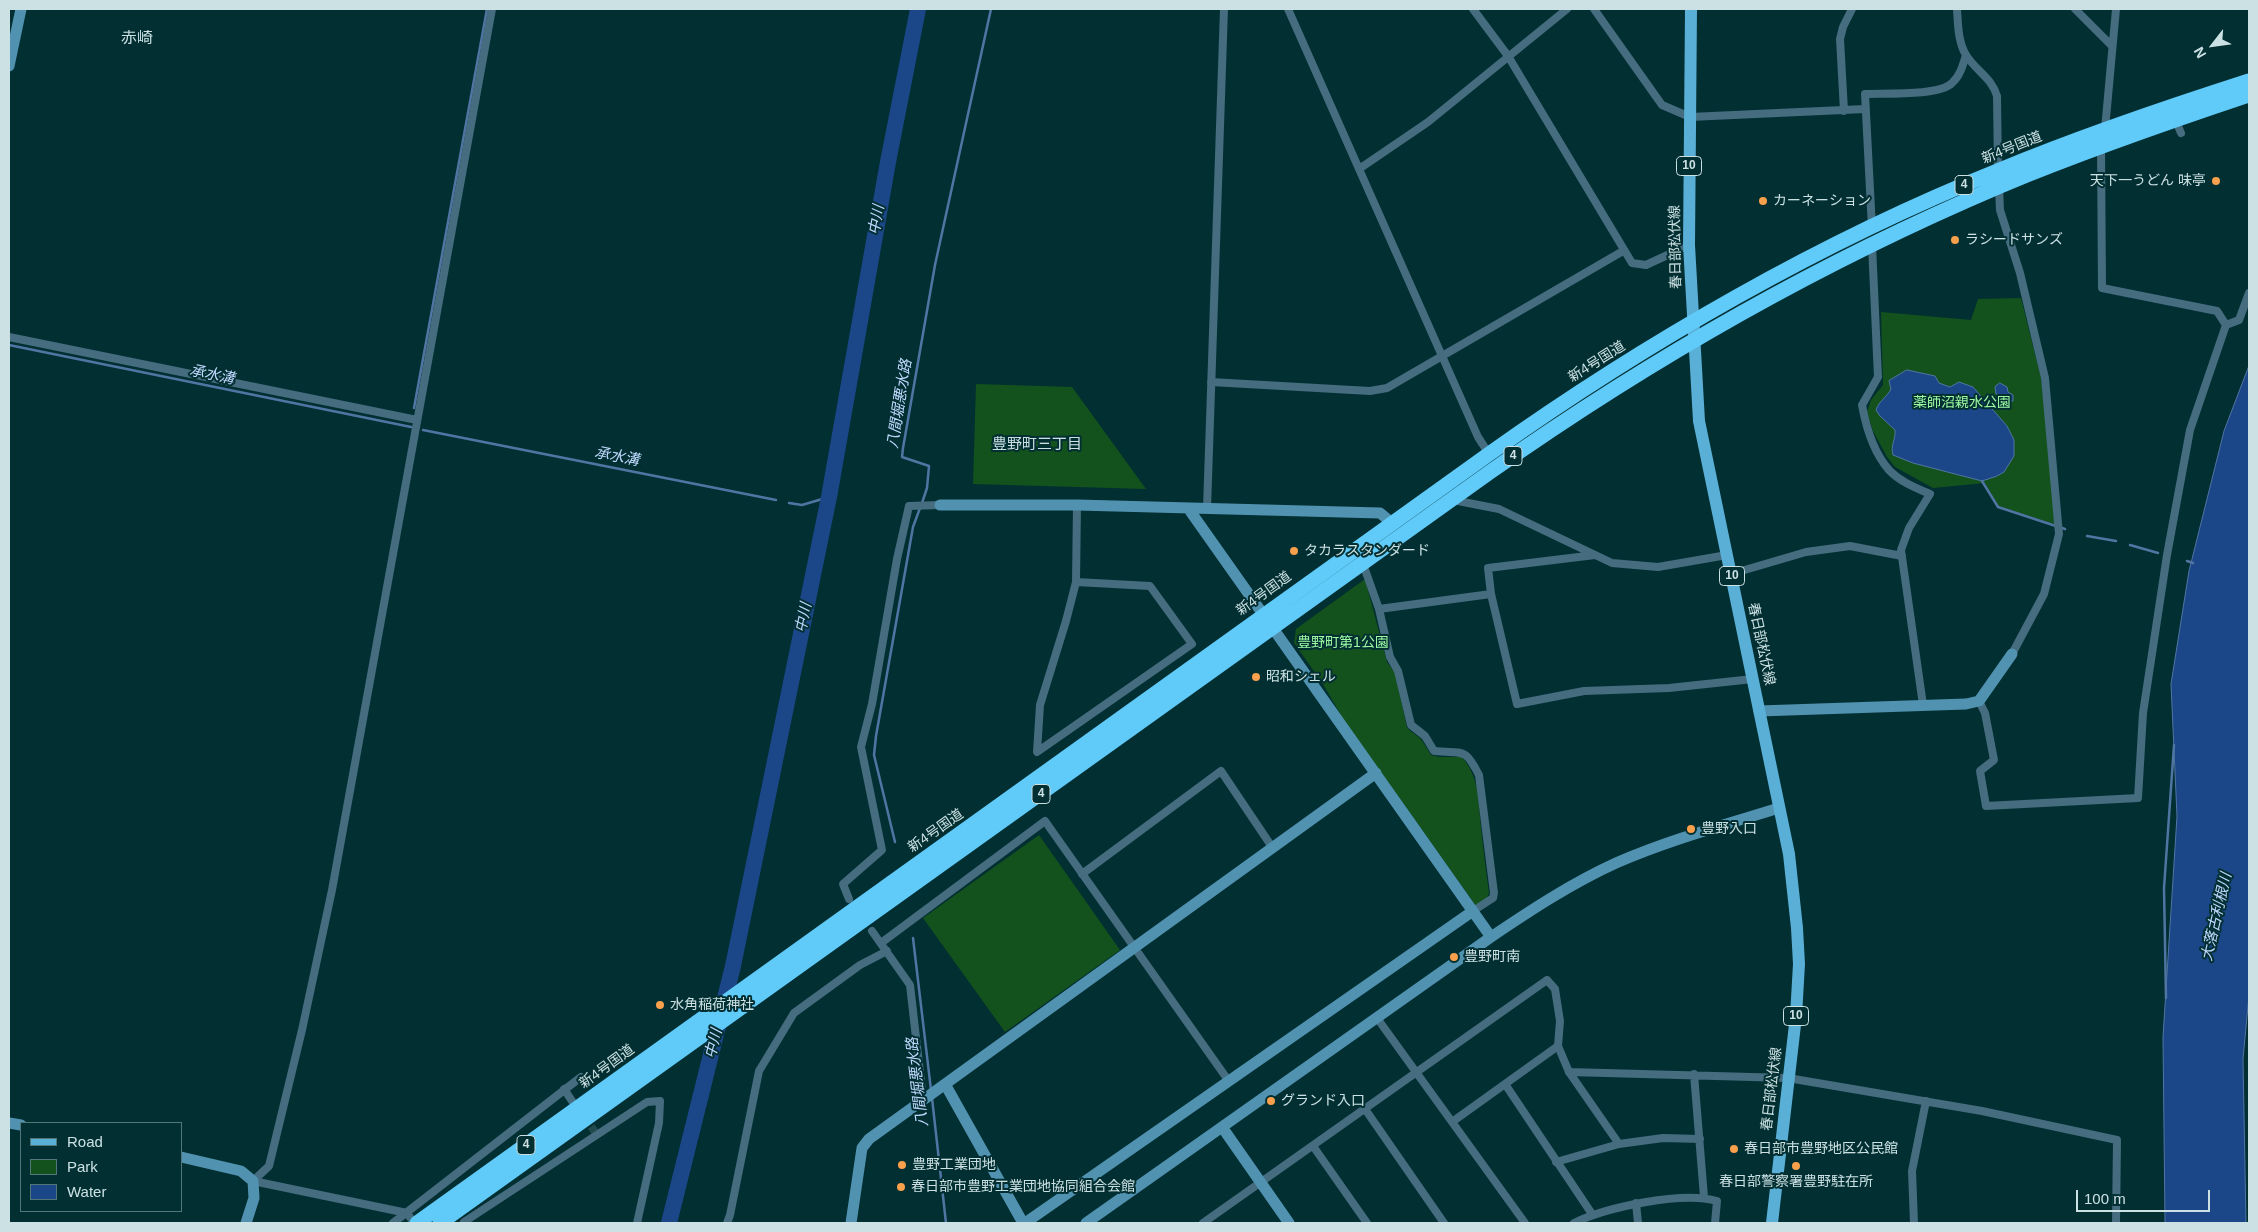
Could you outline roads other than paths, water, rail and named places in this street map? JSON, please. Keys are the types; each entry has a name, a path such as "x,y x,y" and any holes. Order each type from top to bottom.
{"highway":[{"name":"新4号国道","path":"413,1220 636,1066 1264,614 1584,389 1693,322 1778,275 1872,228 1998,170 2105,129 2249,80"},
{"name":"4","path":"444,1221 1451,500 1569,418 1787,288 1872,245 1999,187 2101,146 2178,126 2249,95"}],"main road":[{"name":"春日部松伏線","path":"1692,9 1689,245 1699,421 1789,854 1799,946 1796,1016 1772,1223"}],"street":[{"path":"9,66 21,9"},
{"path":"246,1223 254,1198 253,1181 268,1166 305,1021 332,890 492,9"},
{"path":"1207,508 1224,9"},
{"path":"1288,9 1478,437 1489,454"},
{"path":"1473,9 1508,56 1623,251 1632,263 1646,264 1689,245"},
{"path":"1359,169 1428,122 1567,9"},
{"path":"1594,9 1662,105 1690,117 1865,109"},
{"path":"1844,111 1840,39 1843,27 1852,9"},
{"path":"1957,9 1960,39 1966,56 1994,86 1997,96 1998,170"},
{"path":"2075,9 2112,46"},
{"path":"2105,129 2116,9"},
{"path":"1872,228 1865,94 1939,90 1952,84 1960,72 1966,56"},
{"path":"2101,146 2102,288 2217,312 2226,325"},
{"path":"1759,711 1966,704 1979,701 2012,654 2044,594 2059,533 2045,378 2020,273 2000,210 1999,187"},
{"path":"1872,245 1878,377 1862,405 1864,418 1870,437 1889,470 1906,483 1930,494 1909,528 1902,550 1923,705"},
{"path":"1211,382 1381,390 1394,385 1443,358 1623,251"},
{"path":"2226,325 2239,320 2249,293"},
{"path":"1979,701 1985,713 1994,760 1980,771 1986,806 2138,798 2143,713 2167,555 2190,430 2226,325"},
{"path":"9,337 417,420"},
{"path":"1451,500 1466,501 1499,509 1612,563 1658,567 1727,555"},
{"path":"849,899 842,884 882,850 861,747 877,680 897,559 908,506 1077,505 1380,513 1392,523"},
{"path":"1076,582 1150,586 1192,644 1037,752 1040,705 1076,582 1077,505"},
{"path":"1188,508 1491,937"},
{"path":"1731,574 1806,552 1850,546 1902,556"},
{"path":"1595,555 1488,568 1491,594 1518,704 1584,691 1669,688 1753,679"},
{"path":"941,1087 1024,1223 1493,898 1494,893 1479,775 1470,758 1462,752 1434,751 1425,736 1411,725 1398,671 1390,657 1379,610 1363,564"},
{"path":"1379,610 1491,594"},
{"path":"1082,874 1221,771 1272,847"},
{"path":"851,1223 864,1143 1376,772"},
{"path":"1086,1223 1491,937 1559,893 1616,864 1673,841 1779,808"},
{"path":"882,943 1045,821 1228,1080"},
{"path":"872,931 910,985 925,1098"},
{"path":"727,1223 759,1071 776,1046 788,1021 794,1012 860,965 887,951"},
{"path":"1208,1222 1260,1182 1547,980 1555,990 1560,1021 1558,1046 1569,1072 1619,1144"},
{"path":"1377,1018 1525,1223"},
{"path":"1452,1122 1558,1046"},
{"path":"1569,1072 1788,1078 1926,1101 2117,1140 2116,1223"},
{"path":"1694,1074 1704,1198"},
{"path":"393,1223 413,1220 564,1089 581,1077"},
{"path":"1505,1084 1592,1214"},
{"path":"564,1089 572,1101"},
{"path":"444,1221 466,1223 647,1102 660,1101 659,1123 637,1223"},
{"path":"1914,1223 1912,1171 1926,1101"},
{"path":"1365,1109 1444,1223"},
{"path":"1222,1127 1289,1223"},
{"path":"1556,1162 1619,1144 1663,1138 1700,1139"},
{"path":"1312,1146 1367,1223"},
{"path":"182,1157 219,1164 242,1171 253,1181 413,1220"},
{"path":"1574,1223 1592,1214 1636,1204 1704,1198 1717,1201 1715,1223"},
{"path":"1636,1204 1638,1223"}],"water":[{"name":"大落古利根川","path":"2249,366 2249,995 2243,1059 2246,1223 2165,1223 2163,1037 2177,816 2171,684 2189,571 2224,431"},
{"path":"1907,370 1935,376 1939,383 1950,387 1959,382 1973,387 2007,426 2014,440 2014,456 2004,472 1982,481 1913,463 1893,455 1892,448 1895,430 1876,410 1891,389 1889,381"},
{"path":"2000,383 2007,387 2008,392 2013,395 2013,401 2006,402 2002,396 1996,394 1995,387"}],"waterway":[{"path":"414,408 487,9"},
{"name":"中川","path":"669,1223 733,966 829,497 888,162 918,9"},
{"name":"八間堀悪水路","path":"922,503 927,488 929,466 902,457 903,448 935,265 991,9"},
{"name":"承水溝","path":"9,345 411,427"},
{"name":"承水溝","path":"423,430 776,500"},
{"path":"1982,481 1998,507 2065,529"},
{"name":"承水溝","path":"789,503 802,505 829,497"},
{"name":"八間堀悪水路","path":"895,842 874,755 913,527 920,508"},
{"path":"2087,536 2116,541"},
{"path":"2130,545 2158,553"},
{"path":"2187,561 2193,563"},
{"path":"2166,998 2164,888 2174,745"},
{"name":"八間堀悪水路","path":"913,938 931,1090"},
{"name":"八間堀悪水路","path":"932,1098 946,1223"}],"tunnel":[{"path":"584,1117 598,1136"}],"place":[{"name":"天下一うどん 味亭","path":"2216,181"},
{"name":"カーネーション","path":"1763,201"},
{"name":"ラシードサンズ","path":"1955,240"},
{"name":"タカラスタンダード","path":"1294,551"},
{"name":"昭和シェル","path":"1256,677"},
{"name":"豊野入口","path":"1691,829"},
{"name":"豊野町南","path":"1454,957"},
{"name":"水角稲荷神社","path":"660,1005"},
{"name":"グランド入口","path":"1271,1101"},
{"name":"春日部市豊野地区公民館","path":"1734,1149"},
{"name":"豊野工業団地","path":"902,1165"},
{"name":"春日部警察署豊野駐在所","path":"1796,1166"},
{"name":"春日部市豊野工業団地協同組合会館","path":"901,1187"}],"district":[{"name":"赤崎","path":"137,39"},
{"name":"豊野町三丁目","path":"1037,445"}],"park label":[{"name":"薬師沼親水公園","path":"1962,403"},
{"name":"豊野町第1公園","path":"1343,643"}]}
